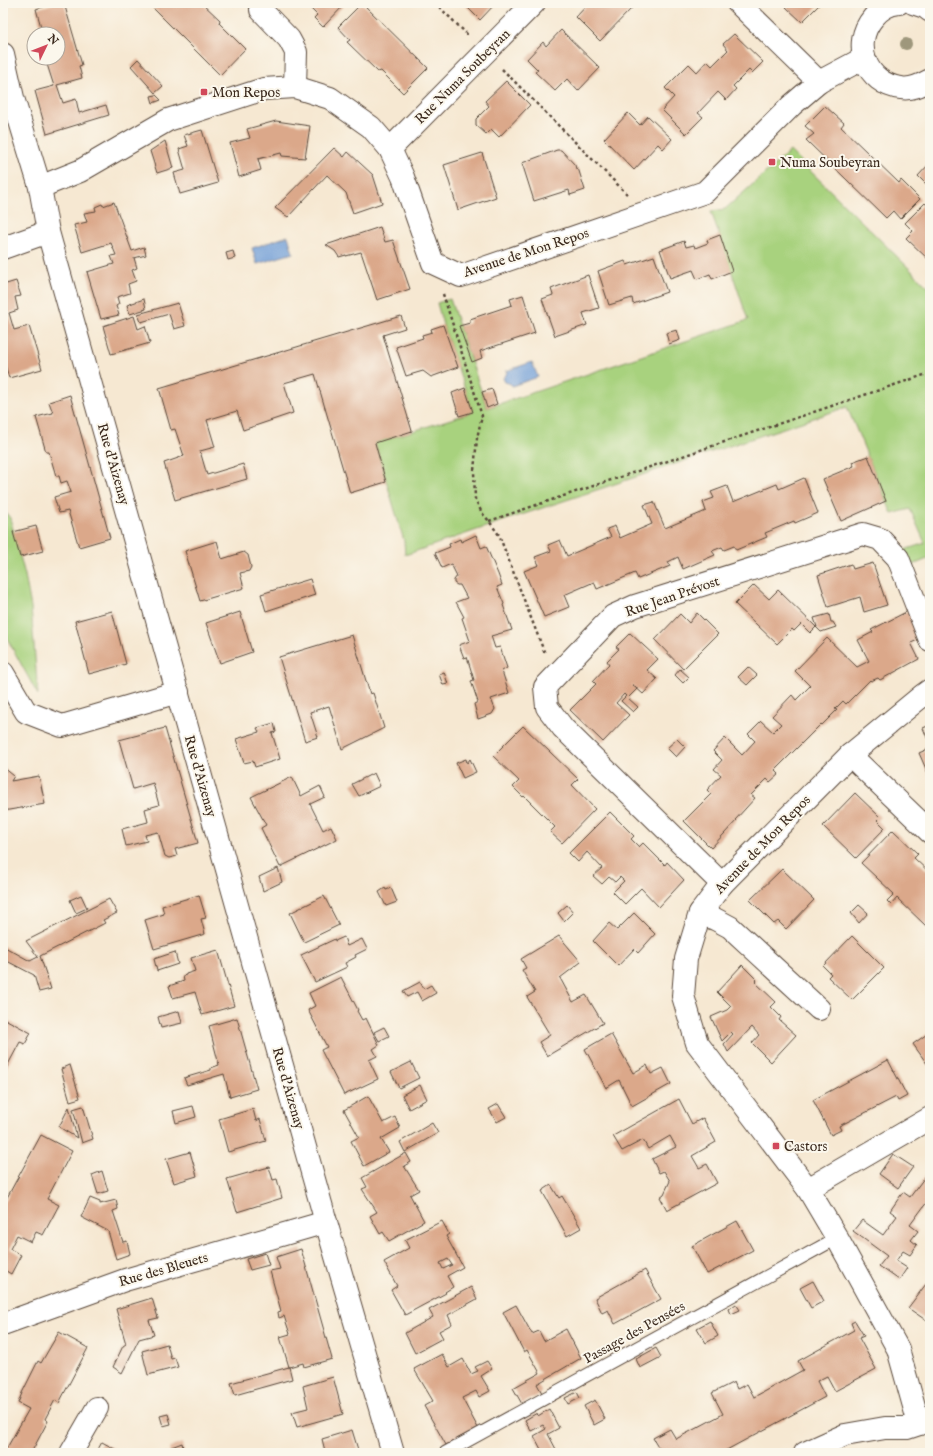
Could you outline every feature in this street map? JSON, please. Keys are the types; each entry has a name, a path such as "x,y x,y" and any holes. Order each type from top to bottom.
{"street":[{"path":"261,3 261,10 289,38 296,52 295,87"},
{"name":"Rue Numa Soubeyran","path":"390,149 534,3"},
{"path":"738,3 819,82"},
{"path":"899,3 892,4 877,12 867,25 862,41 864,58 872,73 885,83 901,88 918,87 930,80"},
{"path":"913,3 926,7 930,11"},
{"name":"Rue d'Aizenay","path":"3,54 13,98 40,187 48,232 326,1222 393,1453"},
{"name":"Avenue de Mon Repos","path":"433,263 461,276 705,192 792,106 819,82 864,58"},
{"name":"Rue d'Aizenay","path":"3,74 13,98"},
{"path":"40,187 80,171 168,120 264,89 295,87 330,98 371,127 390,149 403,177 433,263"},
{"path":"3,248 48,232"},
{"name":"Rue Jean Prévost","path":"545,687 613,616 635,606 863,534 880,538 898,558 930,640"},
{"path":"3,673 26,712 62,726 178,692"},
{"path":"545,687 547,707 563,728 722,884"},
{"name":"Avenue de Mon Repos","path":"924,1426 898,1349 837,1238 808,1189 697,1043 683,996 686,959 700,913 722,884 850,756 930,690"},
{"path":"850,756 930,832"},
{"path":"700,913 730,927 818,1009"},
{"path":"808,1189 930,1118"},
{"name":"Rue des Bleuets","path":"3,1324 125,1280 326,1222"},
{"path":"71,1453 97,1408"},
{"path":"805,1453 845,1435 885,1428 924,1426"}],"lane":[{"name":"Passage des Pensées","path":"445,1453 837,1238"}],"path":[{"path":"434,3 646,212"},
{"path":"433,263 482,416 477,438 474,471 475,499 482,513 490,521 499,535 545,654 545,687"},
{"path":"490,521 930,373"}],"green space":[{"path":"790,151 930,289 930,558 908,567 901,551 925,543 910,509 892,514 847,407 405,555 404,541 375,443 473,412 443,325 437,303 450,299 487,408 748,320 711,211 725,209"},
{"path":"3,509 10,518 25,575 31,607 38,695 3,631"}],"water":[{"path":"288,236 293,253 257,264 252,248"},
{"path":"532,362 538,377 512,386 511,384 505,382 503,378 507,373 506,371"}],"building":[{"path":"56,3 64,3 82,65 79,66 82,78 57,85 63,103 76,99 79,113 106,105 109,115 47,134 35,91 54,86 48,66 66,66 66,26 41,26 36,9"},
{"path":"153,3 202,3 220,20 219,23 245,49 220,75 151,6"},
{"path":"305,3 346,3 323,27 314,18 317,15"},
{"path":"362,3 428,68 403,93 381,71 378,72 347,42 350,40 338,27"},
{"path":"463,3 496,3 480,20"},
{"path":"589,3 633,3 630,6 632,8 600,41 576,17"},
{"path":"789,3 821,3 802,22 786,7"},
{"path":"561,30 600,68 578,91 567,79 555,91 535,72 538,70 527,59 543,42 546,46"},
{"path":"734,34 763,62 752,73 749,70 733,86 736,89 726,100 718,92 698,113 703,117 686,134 662,110 674,97 665,88 689,64 697,72 707,61 712,66 728,50 723,44"},
{"path":"138,59 163,86 155,93 131,66"},
{"path":"506,81 530,105 499,137 491,129 486,134 476,125 476,119 489,106 485,101"},
{"path":"156,95 161,100 153,103 151,96"},
{"path":"825,106 844,123 841,127 899,183 901,180 920,199 900,219 893,211 886,218 806,140 814,134 805,126"},
{"path":"628,113 640,125 648,116 672,139 663,149 658,144 634,170 604,139"},
{"path":"276,121 310,126 305,158 282,156 281,153 258,159 261,170 239,177 230,143 250,138 247,129"},
{"path":"202,130 218,183 180,194 174,173 185,170 179,149 188,146 184,135"},
{"path":"165,141 173,168 157,173 150,151"},
{"path":"334,148 344,157 348,152 373,175 382,203 353,213 346,193 327,175 288,217 275,208"},
{"path":"557,150 561,150 575,165 576,169 578,168 585,190 570,195 569,190 534,201 522,163"},
{"path":"482,153 496,197 458,210 444,165"},
{"path":"930,163 930,188 918,176"},
{"path":"114,202 132,251 144,247 146,255 134,258 137,268 132,270 136,281 128,284 130,293 117,297 119,304 116,306 119,315 101,319 87,272 114,264 111,256 116,255 111,243 82,252 74,225 87,222 84,213 96,211 95,207 102,204 103,206"},
{"path":"925,203 930,208 930,261 906,238 913,231 905,223"},
{"path":"380,227 385,242 393,240 410,289 377,300 361,252 339,257 335,251 326,245"},
{"path":"720,235 732,271 712,279 710,274 697,279 693,270 670,278 660,250 684,241 686,247 694,245 695,248 708,243 707,240"},
{"path":"233,251 235,258 228,260 226,253"},
{"path":"654,256 667,292 633,304 632,298 609,305 598,271 625,261 627,265"},
{"path":"588,275 599,308 583,313 587,325 555,336 542,299 553,295 551,289"},
{"path":"16,281 21,296 15,297 18,310 9,313 14,330 29,326 42,369 9,378 3,358 3,285"},
{"path":"523,295 535,333 480,351 482,358 472,362 459,326 470,323 470,319 512,305 510,299"},
{"path":"144,299 146,309 130,314 127,305"},
{"path":"178,303 185,326 174,329 169,314 141,322 138,314"},
{"path":"134,316 138,329 145,326 150,343 111,354 103,326"},
{"path":"401,316 405,328 383,335 412,431 375,443 386,482 350,493 315,374 284,383 293,413 243,430 237,411 207,420 215,447 200,451 207,475 243,464 247,479 175,500 164,463 184,456 175,429 171,430 159,388"},
{"path":"443,325 458,367 431,377 423,371 406,376 396,347 423,338 422,335 432,332 431,329"},
{"path":"677,330 680,340 669,344 666,333"},
{"path":"465,388 473,412 459,416 452,393"},
{"path":"492,389 497,404 487,408 482,392"},
{"path":"70,395 110,538 79,547 68,511 59,513 54,497 71,492 67,481 61,483 59,476 56,476 49,452 46,452 36,417 53,413 49,402"},
{"path":"868,456 886,501 841,521 823,479 854,466 852,462"},
{"path":"804,478 818,513 795,523 794,521 765,533 767,537 736,550 734,546 724,550 722,547 712,551 715,555 683,569 678,557 668,562 670,566 638,579 635,573 597,589 594,582 564,595 569,607 544,617 524,571 539,565 535,557 551,551 548,545 560,540 567,556 611,537 607,529 615,526 620,538 652,524 644,505 654,502 665,528 706,511 703,502 714,498 711,492 727,486 733,502 777,484 779,489"},
{"path":"36,526 43,551 20,557 13,532"},
{"path":"476,535 481,548 486,546 498,574 502,585 497,587 512,630 491,636 495,648 500,647 507,668 502,671 509,693 491,699 495,709 492,714 478,719 474,704 478,702 471,681 474,680 467,657 464,658 459,645 470,641 462,618 464,617 456,602 467,598 460,585 454,583 457,576 451,564 442,568 435,553 450,547 449,544 460,539 461,542"},
{"path":"217,541 222,559 244,552 248,555 251,567 249,571 240,573 244,588 200,601 185,551"},
{"path":"873,563 887,605 864,612 860,597 828,607 818,575 851,564 853,569"},
{"path":"310,579 315,595 266,611 261,594"},
{"path":"754,585 769,599 778,590 816,627 810,633 801,624 794,631 792,629 777,644 735,604"},
{"path":"910,610 922,638 911,643 919,659 880,680 878,678 871,681 870,680 846,704 843,701 835,709 837,710 775,770 779,774 770,782 767,779 751,795 755,798 711,848 684,821 711,794 707,790 721,775 714,769 722,760 713,751 725,738 742,755 755,741 748,734 761,721 773,732 781,724 772,716 792,695 796,700 810,686 795,671 827,638 857,667 869,661 858,640 873,632 871,630"},
{"path":"112,611 126,664 89,674 75,621"},
{"path":"240,612 252,652 220,663 206,623"},
{"path":"697,613 718,634 683,669 655,640 680,614 689,623"},
{"path":"829,614 831,622 833,622 836,627 821,632 816,627 814,618"},
{"path":"630,633 658,659 647,670 657,679 643,694 633,685 632,685 637,689 628,698 638,707 633,712 621,701 626,696 624,694 616,703 629,715 603,742 570,710 596,684 593,681 609,664 607,661 619,649 616,647"},
{"path":"352,635 370,694 373,693 384,728 342,749 329,706 310,712 318,737 305,741 279,657"},
{"path":"748,667 757,675 747,685 738,677"},
{"path":"680,669 689,677 683,683 675,675"},
{"path":"444,672 448,684 443,685 439,674"},
{"path":"274,723 276,732 272,733 280,759 255,767 253,761 244,763 236,739 259,732 257,728"},
{"path":"930,725 930,745 923,728"},
{"path":"523,726 578,779 572,785 595,809 562,843 550,832 555,827 513,787 519,781 493,756"},
{"path":"165,728 198,843 175,849 177,856 169,858 165,856 158,832 145,835 147,841 126,846 122,829 148,822 145,809 159,805 153,783 133,789 119,740"},
{"path":"677,739 685,747 676,757 667,748"},
{"path":"930,748 930,778 919,753"},
{"path":"466,759 467,763 470,759 476,772 463,778 456,763"},
{"path":"3,767 14,776 11,781 39,776 45,804 3,811"},
{"path":"374,773 380,786 359,796 352,784"},
{"path":"292,777 301,796 320,786 325,797 310,804 323,830 331,826 337,839 280,867 261,828 266,825 251,797"},
{"path":"855,793 880,817 877,820 885,828 856,858 823,826"},
{"path":"610,812 634,836 631,839 639,847 643,843 665,865 667,862 684,880 659,907 641,888 625,904 613,892 624,881 620,877 615,882 609,877 602,884 593,876 602,868 587,852 578,862 569,853"},
{"path":"893,830 918,854 914,858 930,873 930,921 926,926 897,898 891,905 887,901 894,894 861,863"},
{"path":"278,868 282,882 263,891 259,877"},
{"path":"782,869 814,900 786,929 778,921 774,924 750,900"},
{"path":"385,888 386,890 391,888 397,902 386,906 379,892"},
{"path":"81,895 87,908 76,913 70,900"},
{"path":"199,895 206,918 201,919 205,934 154,949 145,920 164,914 162,906"},
{"path":"324,896 339,925 304,942 290,913"},
{"path":"109,899 117,913 103,920 105,923 40,956 51,989 39,992 34,975 3,959 3,946 30,961 38,957 26,941"},
{"path":"567,905 573,912 564,921 558,913"},
{"path":"859,905 868,913 859,923 851,913"},
{"path":"634,913 655,934 638,953 634,949 618,966 593,941 609,923 617,930"},
{"path":"559,936 581,962 560,978 573,1002 586,995 603,1023 547,1056 539,1042 550,1035 527,997 535,992 522,970 526,968 521,959"},
{"path":"852,936 884,968 852,1000 828,977 831,974 823,966"},
{"path":"344,937 347,946 362,939 367,949 355,955 356,957 345,963 347,967 315,982 301,955 335,939 335,941"},
{"path":"218,950 234,1006 202,1015 195,992 173,998 169,986 184,981 183,976 195,971 191,958"},
{"path":"175,952 178,964 157,971 154,959"},
{"path":"742,965 757,980 755,982 776,1002 771,1007 781,1017 779,1020 796,1035 771,1062 752,1043 759,1035 752,1027 728,1052 724,1044 733,1034 731,1032 722,1041 711,1017 727,1010 731,1006 717,992"},
{"path":"341,977 362,1020 366,1018 379,1045 373,1049 377,1056 369,1060 378,1079 344,1095 321,1050 327,1047 308,1010 315,1006 309,993"},
{"path":"420,982 424,989 431,985 436,993 422,1001 417,992 407,997 403,991"},
{"path":"179,1011 182,1023 161,1028 158,1017"},
{"path":"3,1018 31,1033 25,1044 20,1042 3,1074"},
{"path":"237,1018 257,1089 230,1097 224,1074 187,1085 184,1078 211,1070 211,1068 219,1065 209,1026"},
{"path":"384,1027 389,1036 379,1041 374,1032"},
{"path":"930,1032 930,1068 913,1044"},
{"path":"611,1034 633,1073 647,1065 651,1074 663,1068 671,1084 632,1106 619,1080 606,1088 585,1049"},
{"path":"888,1060 907,1096 898,1101 896,1097 839,1126 841,1130 831,1135 813,1100"},
{"path":"411,1062 419,1078 399,1088 391,1072"},
{"path":"70,1065 80,1098 70,1101 61,1069"},
{"path":"420,1085 427,1099 409,1109 402,1095"},
{"path":"368,1096 383,1123 395,1117 400,1128 381,1139 389,1152 364,1166 351,1141 359,1137 344,1110"},
{"path":"679,1099 692,1124 703,1118 716,1142 692,1156 699,1168 707,1164 717,1183 667,1210 660,1197 664,1194 670,1181 664,1171 659,1173 652,1159 676,1147 670,1136 648,1149 643,1140 622,1151 613,1136"},
{"path":"498,1104 506,1117 497,1122 489,1109"},
{"path":"83,1106 93,1139 82,1143 73,1109"},
{"path":"193,1106 196,1117 176,1123 173,1111"},
{"path":"69,1107 77,1138 59,1127"},
{"path":"253,1109 256,1121 260,1119 266,1141 228,1152 219,1119"},
{"path":"432,1123 438,1133 405,1152 400,1142"},
{"path":"41,1135 72,1151 47,1199 59,1205 43,1235 36,1232 31,1242 17,1235 10,1249 21,1255 11,1274 3,1269 3,1205"},
{"path":"190,1152 197,1176 174,1183 166,1159"},
{"path":"406,1153 411,1162 404,1166 419,1190 410,1195 424,1221 389,1241 383,1232 380,1234 370,1216 377,1212 362,1189 367,1187 362,1178"},
{"path":"893,1154 913,1167 898,1188 879,1174"},
{"path":"269,1167 273,1180 277,1179 282,1198 237,1212 227,1179"},
{"path":"930,1170 930,1198 910,1225 918,1231 911,1240 917,1245 910,1255 903,1251 896,1261 907,1268 899,1280 879,1266 887,1256 853,1231 862,1220 883,1235 897,1216 890,1211 903,1192 910,1197"},
{"path":"102,1171 108,1191 98,1194 92,1175"},
{"path":"551,1185 559,1198 562,1196 581,1228 567,1236 542,1191"},
{"path":"90,1198 100,1202 100,1204 116,1200 118,1209 113,1211 123,1242 127,1241 130,1254 116,1259 108,1231 81,1217"},
{"path":"442,1221 449,1234 446,1236 463,1267 447,1276 453,1287 445,1292 446,1293 405,1315 391,1290 397,1286 384,1262 409,1248 405,1240","holes":["448,1259 452,1265 443,1269 440,1263"]},
{"path":"737,1221 753,1250 707,1274 692,1246"},
{"path":"301,1249 332,1359 304,1367 303,1363 289,1367 280,1337 290,1334 284,1316 279,1318 278,1312 281,1311 270,1271 280,1269 276,1257"},
{"path":"265,1253 269,1265 250,1270 246,1259"},
{"path":"645,1270 661,1299 615,1324 608,1310 602,1313 595,1298"},
{"path":"813,1281 824,1301 811,1308 800,1288"},
{"path":"926,1284 930,1286 930,1323 908,1308"},
{"path":"471,1287 477,1299 448,1315 452,1324 439,1331 443,1338 415,1353 405,1333 433,1317 429,1310"},
{"path":"152,1298 158,1318 149,1320 154,1335 139,1339 122,1373 113,1367 123,1346 126,1344 116,1309"},
{"path":"736,1304 740,1310 731,1314 729,1309"},
{"path":"516,1305 532,1334 539,1331 544,1341 566,1329 581,1358 537,1384 542,1393 522,1404 513,1388 540,1373 527,1350 524,1352 503,1312"},
{"path":"710,1321 718,1336 706,1343 697,1328"},
{"path":"855,1321 864,1336 859,1338 876,1369 835,1391 827,1376 817,1381 825,1397 721,1453 650,1453 659,1448 653,1438 670,1429 676,1439 723,1414 712,1393 734,1382 737,1389 747,1384 754,1397 803,1370 798,1361 854,1330 851,1323"},
{"path":"59,1332 88,1348 59,1403 55,1400 45,1419 48,1421 31,1453 4,1453 29,1409 18,1403 22,1393 38,1361 41,1363"},
{"path":"167,1344 171,1359 175,1358 178,1367 148,1375 142,1351"},
{"path":"656,1348 661,1357 640,1368 636,1359"},
{"path":"442,1354 449,1367 463,1359 471,1374 478,1371 475,1367 487,1361 492,1369 481,1376 490,1391 479,1397 476,1391 462,1398 478,1428 446,1445 424,1406 433,1401 414,1369"},
{"path":"289,1367 292,1379 235,1395 231,1383"},
{"path":"333,1377 343,1414 297,1427 292,1412 308,1408 303,1386"},
{"path":"577,1392 580,1398 568,1404 565,1398"},
{"path":"595,1400 605,1419 594,1425 584,1406"},
{"path":"549,1409 559,1428 548,1434 558,1453 543,1453 534,1436 546,1429 543,1425 531,1431 525,1420 537,1413 538,1416"},
{"path":"168,1414 171,1424 163,1426 160,1416"},
{"path":"352,1430 359,1453 319,1453 325,1451 322,1439"},
{"path":"102,1442 122,1453 96,1453"},
{"path":"182,1443 184,1453 170,1453 169,1448"},
{"path":"472,1448 475,1453 464,1453"}],"place":[{"name":"Mon Repos","path":"204,92"},
{"name":"Numa Soubeyran","path":"772,162"},
{"name":"Castors","path":"776,1146"}]}
